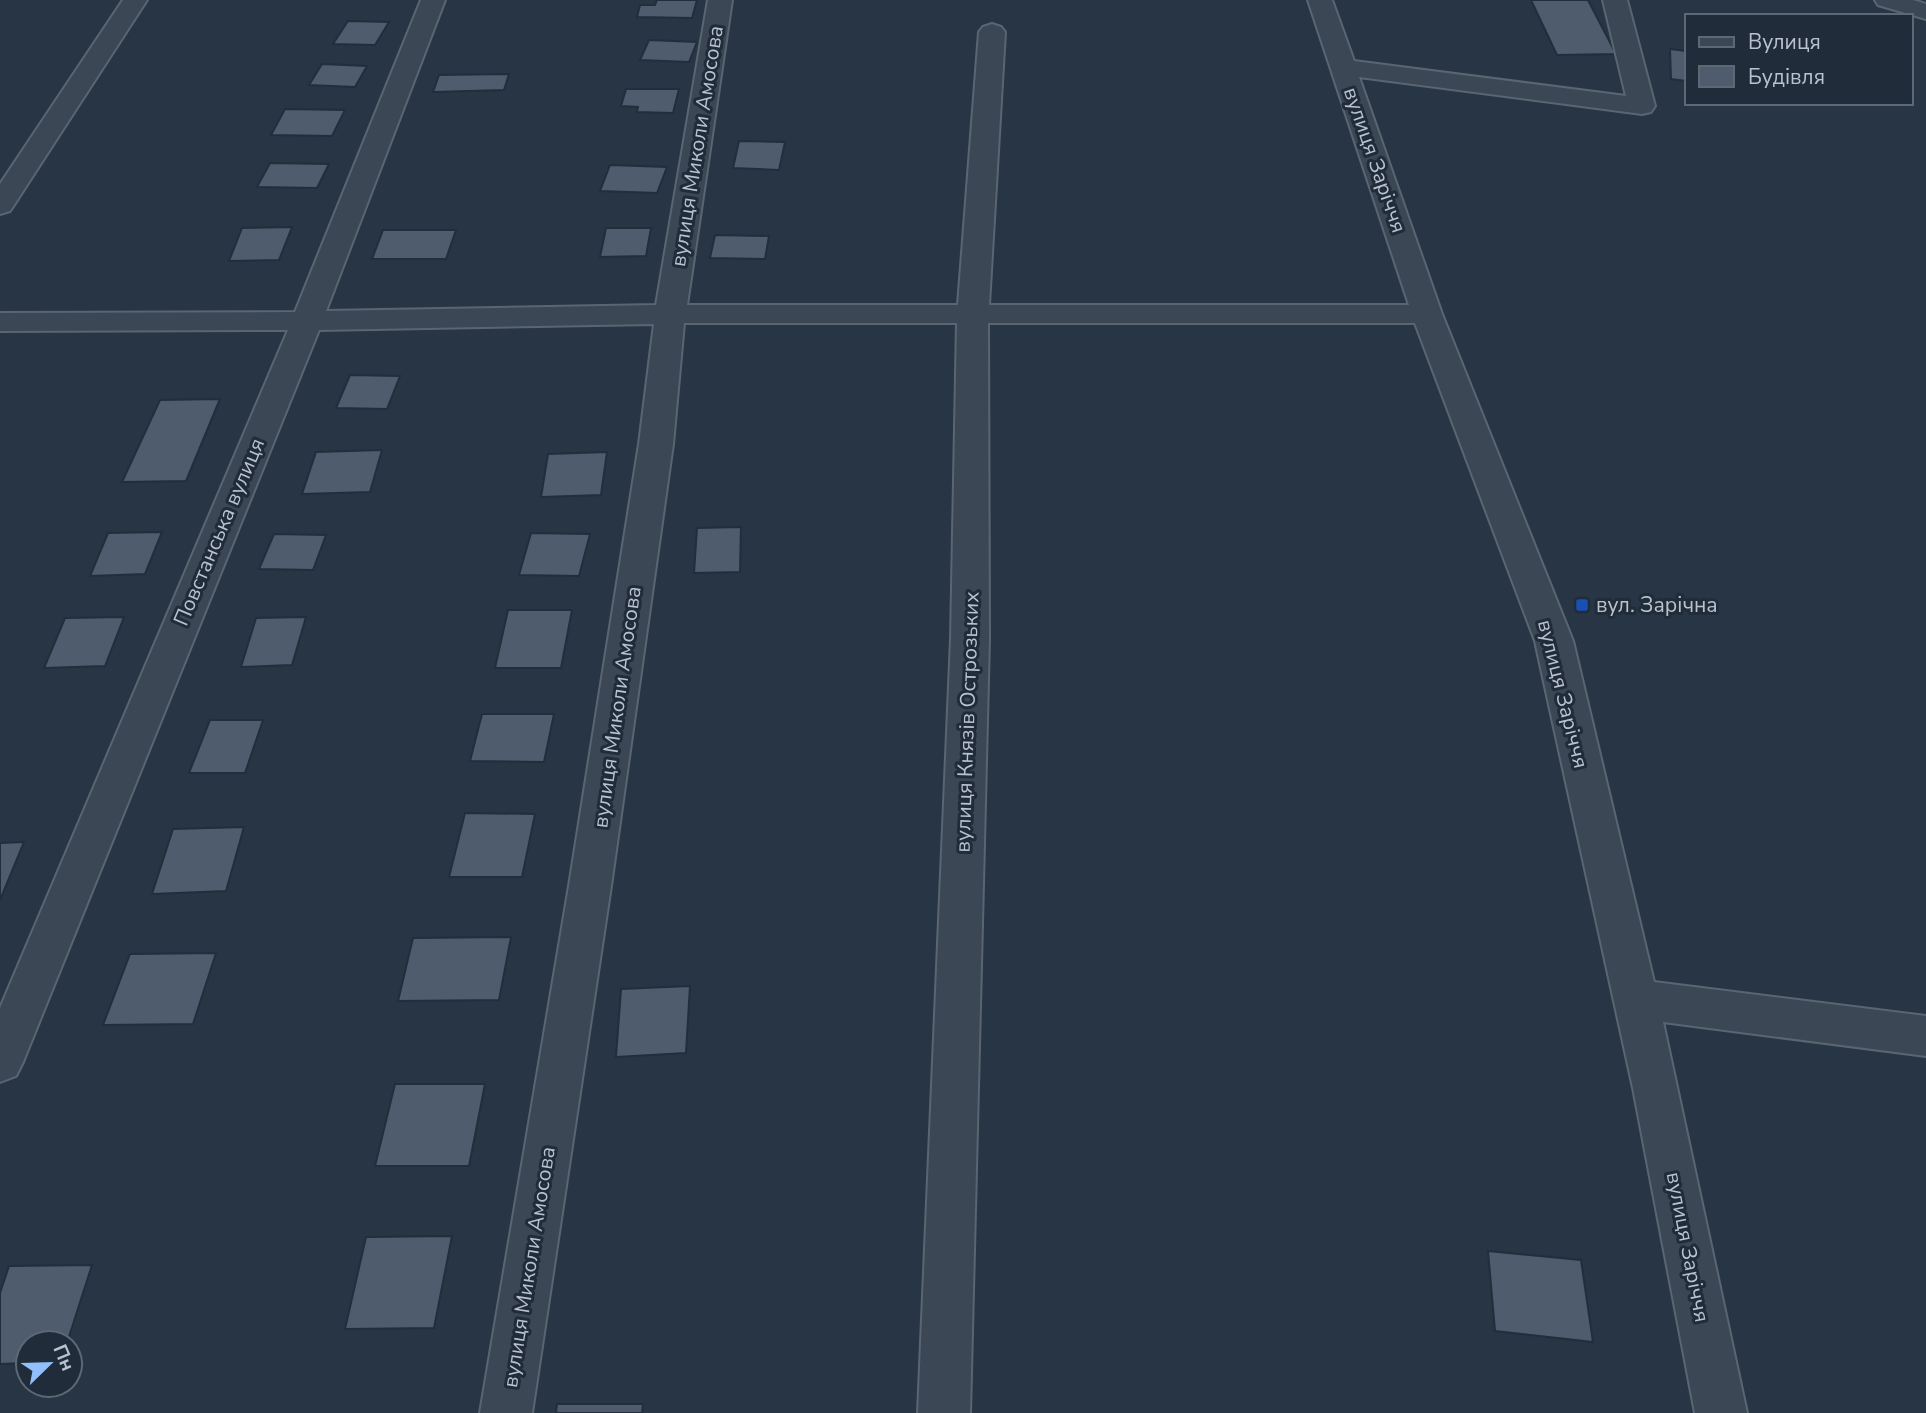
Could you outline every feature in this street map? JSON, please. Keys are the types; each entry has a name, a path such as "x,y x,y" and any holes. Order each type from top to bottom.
{"street":[{"path":"0,205 135,0"},
{"name":"Повстанська вулиця","path":"0,1062 307,321 433,0"},
{"name":"вулиця Миколи Амосова","path":"506,1413 593,872 656,444 670,313 720,0"},
{"name":"вулиця Заріччя","path":"1320,0 1427,314 1554,641 1656,1088 1721,1413"},
{"path":"1343,67 1642,106 1615,0"},
{"path":"1887,0 1926,12"},
{"name":"вулиця Князів Острозьких","path":"944,1413 971,639 972,315 992,32"},
{"path":"0,322 307,321 670,313 1427,314"},
{"path":"1635,999 1926,1036"}],"building":[{"path":"657,0 697,0 692,18 637,17 640,5 655,5"},
{"path":"1531,0 1588,0 1616,54 1557,55"},
{"path":"348,21 389,22 375,45 333,44"},
{"path":"649,40 697,42 689,62 640,60"},
{"path":"1670,49 1685,51 1685,81 1671,79"},
{"path":"322,64 367,66 355,87 309,85"},
{"path":"509,74 504,90 433,92 439,75"},
{"path":"626,89 679,89 673,113 637,112 638,107 621,106"},
{"path":"285,109 345,110 332,136 271,135"},
{"path":"739,141 785,142 779,170 733,168"},
{"path":"270,163 329,164 317,188 257,187"},
{"path":"610,165 667,167 657,193 600,191"},
{"path":"292,227 279,260 229,261 242,228"},
{"path":"606,228 651,228 646,256 600,257"},
{"path":"383,230 456,230 446,259 372,259"},
{"path":"715,235 769,236 765,259 710,258"},
{"path":"350,375 400,376 387,409 336,408"},
{"path":"220,399 186,481 122,482 160,400"},
{"path":"382,450 370,492 302,494 316,452"},
{"path":"607,452 601,495 541,497 548,454"},
{"path":"741,527 740,572 694,573 697,528"},
{"path":"162,532 145,574 90,576 108,533"},
{"path":"531,533 590,534 579,576 519,575"},
{"path":"274,534 326,535 313,570 259,569"},
{"path":"508,610 572,610 561,668 495,668"},
{"path":"124,617 105,666 44,668 65,618"},
{"path":"306,617 292,665 241,667 256,618"},
{"path":"482,714 554,714 544,762 470,761"},
{"path":"210,720 263,720 245,773 189,773"},
{"path":"465,813 535,814 522,877 449,877"},
{"path":"244,827 226,891 152,894 173,829"},
{"path":"24,842 0,900 0,843"},
{"path":"511,937 499,1000 398,1001 413,938"},
{"path":"216,953 193,1024 103,1025 130,954"},
{"path":"690,986 686,1053 616,1057 621,989"},
{"path":"395,1084 485,1084 469,1166 375,1166"},
{"path":"452,1236 434,1328 345,1329 366,1237"},
{"path":"1488,1251 1581,1260 1593,1342 1495,1331"},
{"path":"92,1265 71,1329 14,1329 14,1364 0,1364 0,1293 9,1266"},
{"path":"557,1404 643,1404 642,1413 556,1413"}],"place":[{"name":"вул. Зарічна","path":"1582,605"}]}
